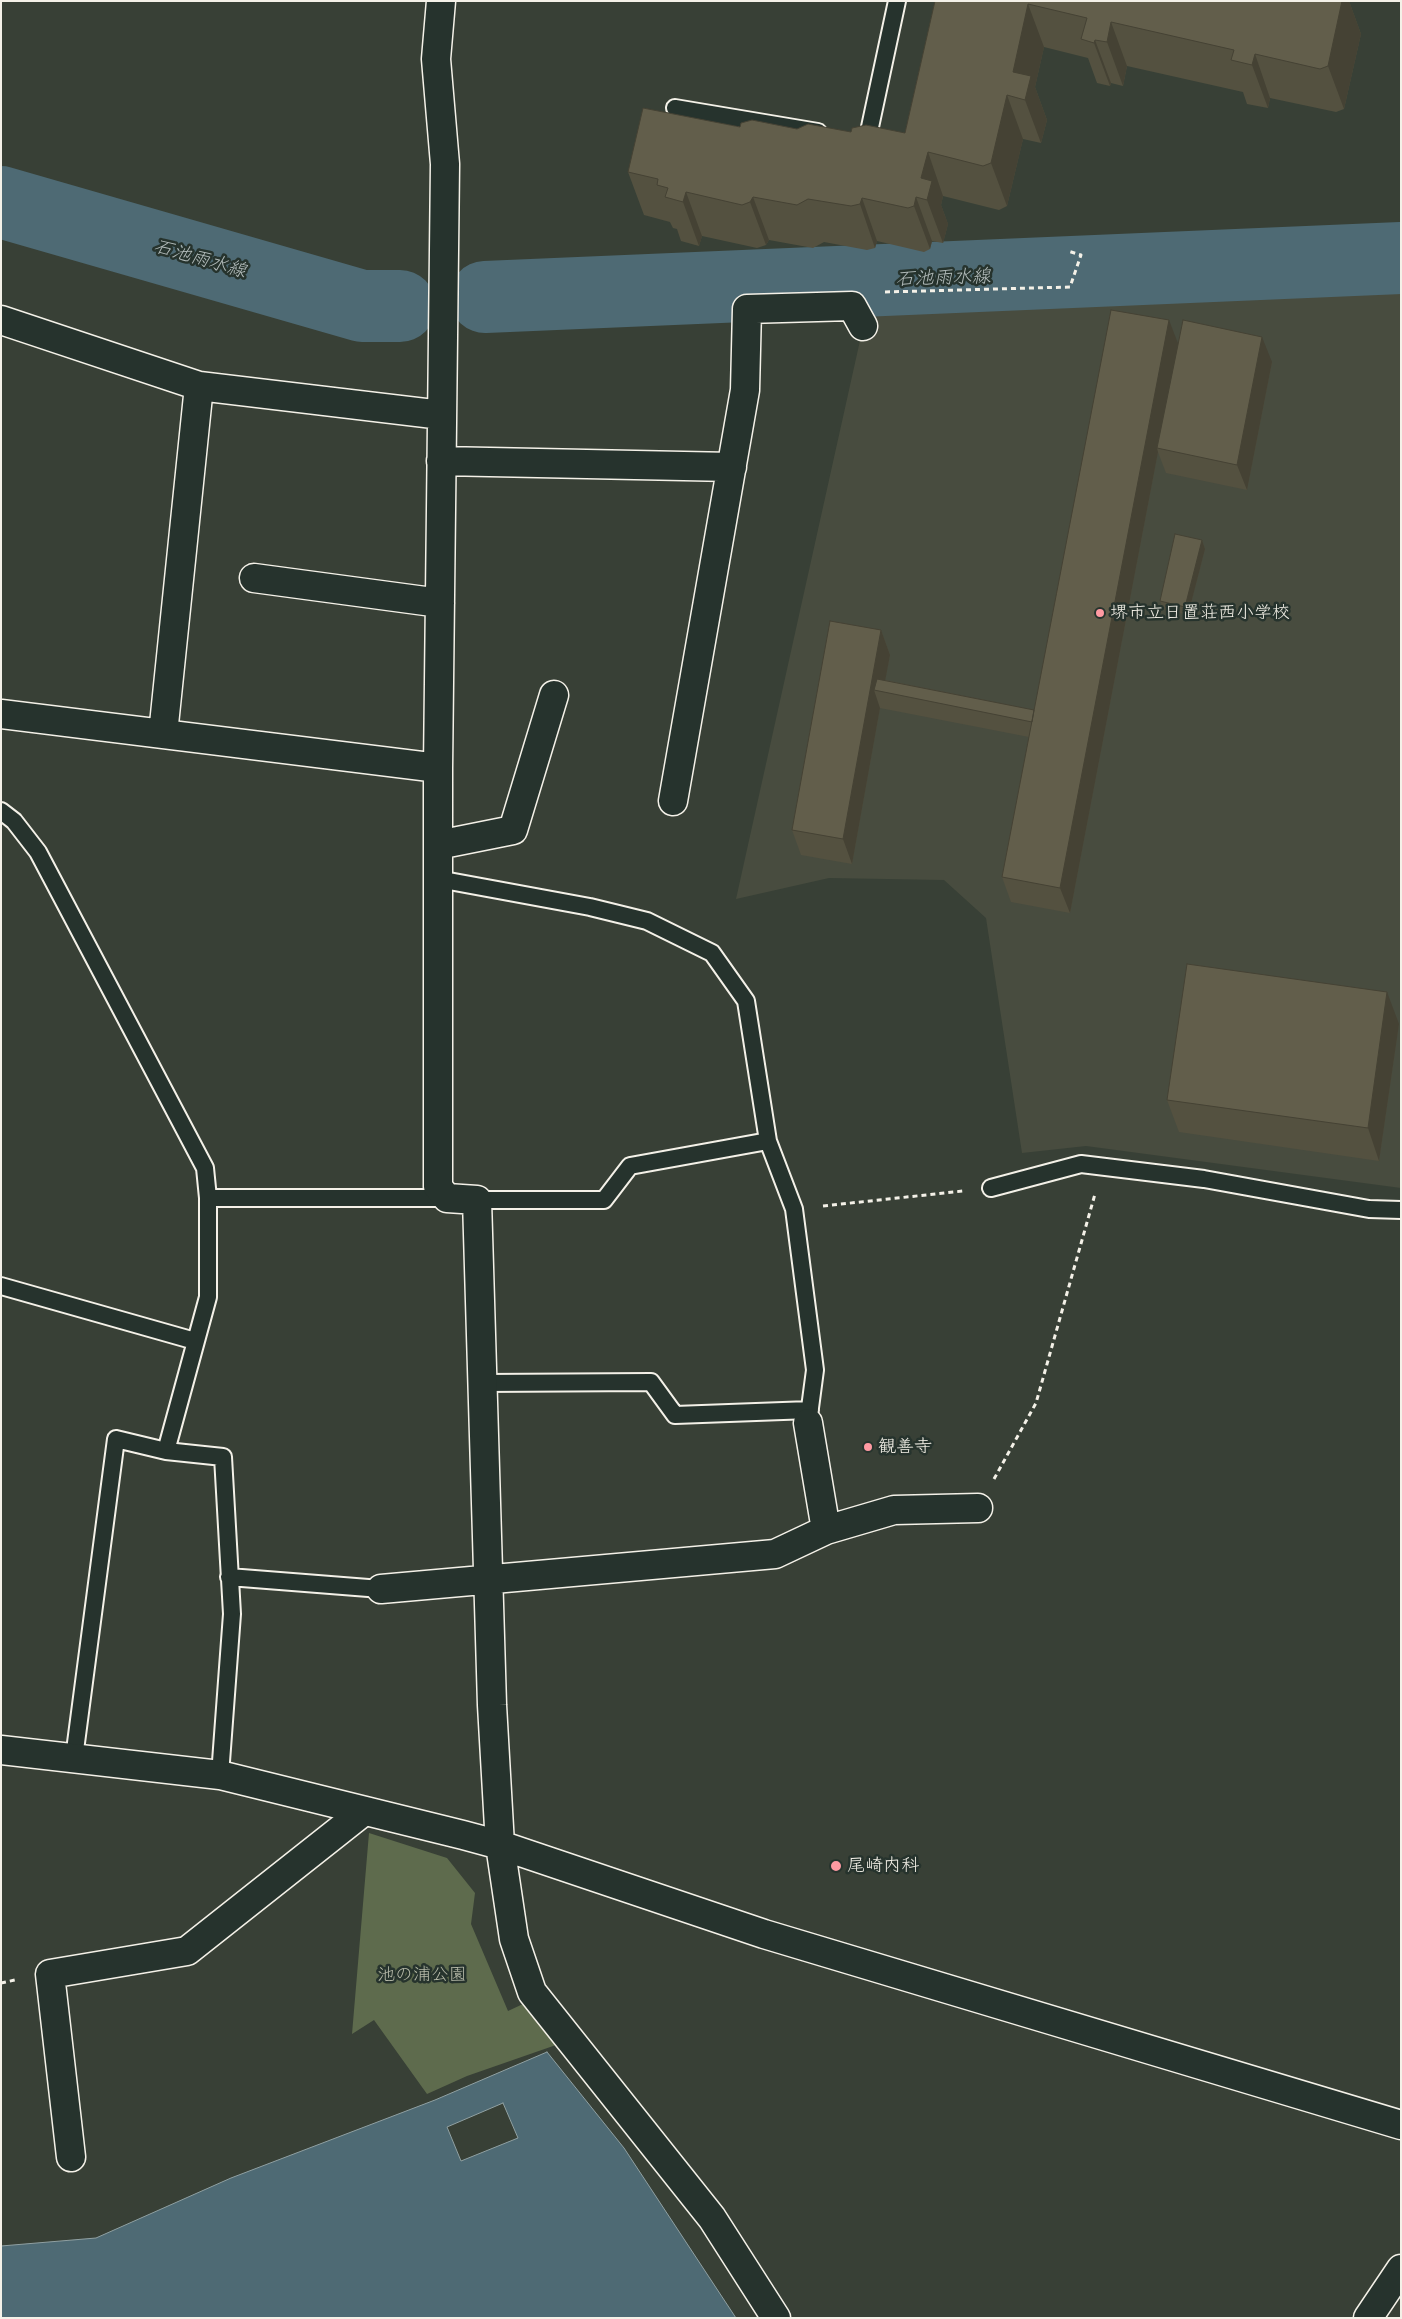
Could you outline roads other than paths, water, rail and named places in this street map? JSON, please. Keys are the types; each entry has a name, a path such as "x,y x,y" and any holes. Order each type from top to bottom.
{"street":[{"path":"440,1 436,59 445,164 438,768 438,1186 447,1198 477,1200 488,1578 500,1845 514,1939 532,1992 712,2218 776,2318"},
{"path":"673,801 746,390 747,309 857,316"},
{"path":"1,320 199,386 442,415"},
{"path":"163,734 199,386"},
{"path":"441,461 732,467"},
{"path":"254,578 440,604"},
{"path":"438,844 512,830 554,696"},
{"path":"1,714 438,768"},
{"path":"809,1417 826,1530"},
{"path":"381,1588 775,1554 826,1530 894,1510 978,1508"},
{"path":"1,1750 220,1775 500,1845 764,1934 1401,2124"},
{"path":"71,2157 50,1974 187,1951 364,1811"},
{"path":"1368,2318 1401,2269"}],"lane":[{"path":"675,108 867,141 897,1"},
{"path":"1,811 14,821 38,852 205,1168 208,1198 208,1297 166,1451"},
{"path":"438,879 590,907 648,921 712,953 746,1001 768,1141 794,1209 815,1370 809,1417 676,1414 651,1382 483,1383"},
{"path":"477,1200 604,1200 630,1166 768,1141"},
{"path":"991,1188 1081,1164 1204,1180 1369,1209 1401,1210"},
{"path":"208,1198 447,1198"},
{"path":"1,1286 195,1341"},
{"path":"74,1758 116,1439 166,1451 223,1457 232,1614 220,1775"},
{"path":"229,1577 381,1588"}],"water":[{"path":"547,2052 624,2148 736,2318 1,2318 1,2246 96,2238 231,2178 435,2100","holes":["503,2103 518,2138 461,2161 447,2127"]}],"waterway":[{"name":"石池雨水線","path":"1,202 362,306 400,306"},
{"name":"石池雨水線","path":"485,297 1401,258"}],"place":[{"name":"堺市立日置荘西小学校","path":"1100,613"},
{"name":"観善寺","path":"868,1447"},
{"name":"尾崎内科","path":"836,1866"}],"park label":[{"name":"池の浦公園","path":"422,1975"}]}
